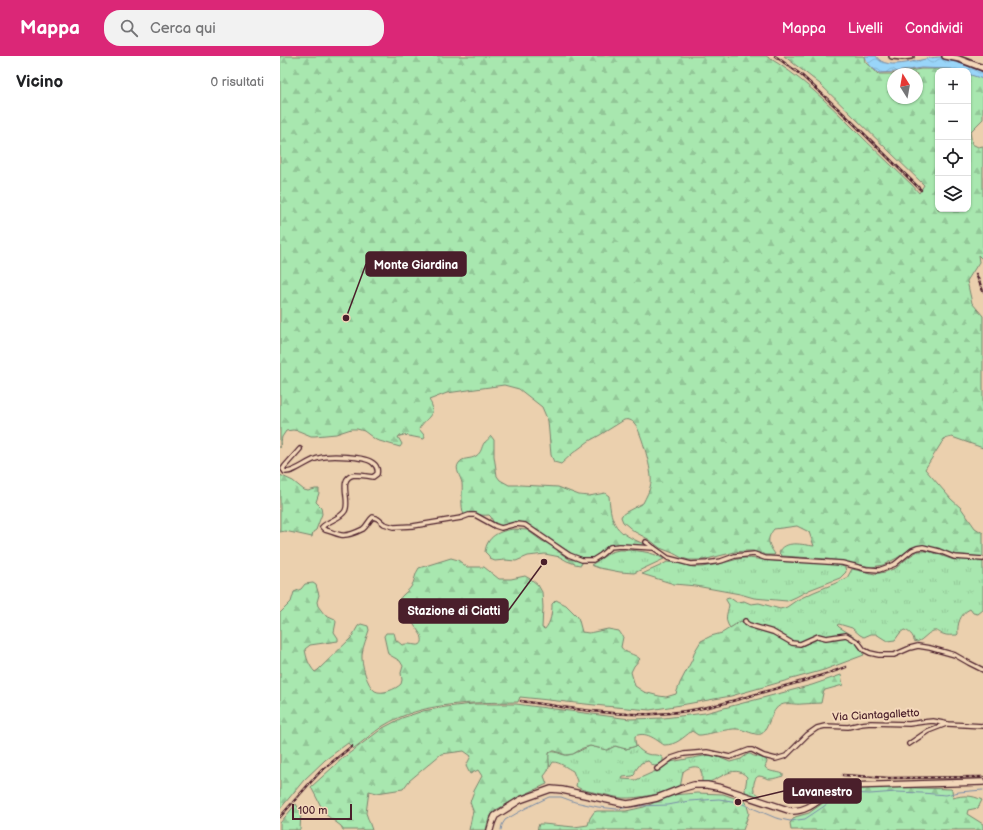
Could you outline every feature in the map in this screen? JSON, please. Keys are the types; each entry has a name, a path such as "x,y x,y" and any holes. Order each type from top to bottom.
{"main road":[{"path":"892,56 911,56"},
{"path":"945,56 959,59 983,68"},
{"path":"490,830 493,820 498,814 520,800 552,789 627,804 657,798 680,789 707,785 722,788 777,807 797,812 817,803 832,791 846,786 983,782"}],"street":[{"path":"300,449 283,469 285,472 293,470 316,458 342,456 368,460 374,464 377,469 377,474 373,477 352,476 346,482 344,487 348,504 344,513 332,521 324,524 322,527 325,530 341,535 362,530 373,517 384,524 394,527 413,526 475,515 501,528 516,524 525,525 569,555 582,560 593,560 610,547 616,546 654,548"},
{"path":"646,542 668,558 691,564 707,563 735,556 754,554 765,558 842,563 866,569 879,570 895,564 912,550 923,547 954,557 983,559"},
{"path":"745,621 749,625 773,632 792,643 800,644 818,636 826,638 846,635 858,642 864,650 879,656 894,655 918,646 936,649 955,655 983,670"},
{"name":"Via Ciantagalletto","path":"657,769 672,758 684,754 709,753 730,757 752,750 764,756 776,758 786,756 807,735 817,728 825,726 848,727 871,723 908,724 933,721 948,724 983,726"},
{"name":"Via Ciantagalletto","path":"909,744 928,731 948,724"}],"green space":[{"path":"280,56 766,56 790,71 822,98 919,193 924,185 820,84 784,56 864,56 865,62 878,74 887,74 887,104 923,104 923,69 935,69 935,212 971,212 971,138 972,144 978,147 983,146 983,260 978,255 979,262 967,281 972,303 983,316 983,448 952,437 944,439 925,469 951,499 961,508 975,528 983,533 983,557 952,554 924,546 912,548 883,565 872,567 827,559 782,556 779,553 785,546 790,544 814,546 809,532 797,526 774,529 770,536 769,542 775,554 774,555 745,551 703,560 689,560 682,558 660,548 650,540 635,532 623,522 621,517 626,512 643,503 651,483 646,453 634,423 630,420 624,420 589,441 561,464 554,462 551,455 548,421 542,407 519,389 504,385 447,393 429,400 432,405 432,412 419,429 425,437 424,439 404,435 400,436 398,437 402,444 400,447 376,440 364,431 357,429 351,429 336,434 315,436 293,430 286,431 282,437 280,448"},
{"path":"971,74 983,78 983,119 971,131"},
{"path":"491,436 494,440 494,456 497,476 500,480 509,485 558,487 579,495 589,496 605,493 609,496 611,514 617,527 627,536 644,544 644,546 616,544 609,546 589,559 574,555 526,524 519,522 503,526 493,522 489,515 464,515 462,503 462,483 457,470 458,465 462,460 474,457 478,454 484,443"},
{"path":"280,475 293,481 304,490 308,491 319,489 316,502 321,507 322,514 312,537 285,531 280,532"},
{"path":"514,529 527,530 542,541 554,546 559,552 569,559 581,561 582,564 575,564 560,557 545,554 528,556 516,561 495,561 490,559 485,552 486,546 491,538 503,531"},
{"path":"619,550 648,553 664,559 634,573 620,572 591,565 611,552"},
{"path":"918,551 932,552 954,560 975,560 983,562 983,610 978,614 973,613 970,609 967,611 962,616 959,623 957,635 946,635 933,631 917,642 914,641 913,637 904,630 895,640 887,641 876,634 871,634 864,637 852,628 839,624 837,625 839,627 857,639 856,643 846,637 828,639 818,638 802,646 794,645 775,635 745,625 741,621 730,628 727,622 726,617 729,605 726,598 729,597 736,602 744,601 751,604 759,603 780,609 847,578 852,569 875,574 885,572 896,568"},
{"path":"451,558 458,560 467,567 484,567 499,579 511,579 525,576 532,580 538,585 542,592 542,628 545,629 549,623 552,604 556,600 566,605 578,617 582,632 589,633 608,629 619,631 623,637 621,647 625,651 640,659 631,672 635,686 644,692 659,696 666,697 676,694 701,641 722,633 741,621 745,625 775,635 794,645 802,646 818,638 828,639 846,637 856,643 864,655 824,670 731,696 650,710 520,697 518,702 466,703 414,712 383,726 353,749 348,743 325,760 304,780 280,809 280,613 291,602 294,592 301,589 305,584 313,583 316,585 319,595 317,602 318,606 324,614 335,619 336,622 334,632 338,638 338,641 310,645 305,649 308,661 315,672 351,638 358,626 361,624 368,626 369,630 362,654 362,663 369,684 372,688 378,692 385,692 396,688 401,684 401,673 403,666 400,661 388,654 384,636 386,633 394,633 396,640 402,645 420,645 422,641 421,635 403,609 399,600 411,587 419,568"},
{"path":"742,558 785,562 828,563 845,567 846,572 840,578 809,590 787,601 754,598 696,586 674,584 642,574 667,562 679,563 693,567 702,567"},
{"path":"841,675 843,685 825,690 821,703 786,704 778,707 772,715 766,729 761,734 737,729 701,735 698,735 692,731 682,739 672,744 664,745 650,736 643,734 635,736 636,746 626,749 615,746 607,750 590,746 573,754 566,755 551,751 549,753 549,768 544,776 547,784 496,810 489,818 486,830 469,830 473,811 470,802 482,776 478,770 470,774 466,766 471,756 464,751 441,754 409,781 403,789 377,793 369,791 366,813 372,830 343,830 341,826 325,814 311,787 343,758 383,728 402,718 423,711 473,704 516,704 630,719 664,718 705,713 812,685"},
{"path":"590,746 607,750 615,746 626,749 636,746 641,751 649,755 663,758 663,763 657,766 654,766 648,761 641,763 633,776 623,777 622,779 636,780 658,770 670,762 710,755 730,762 741,759 748,754 766,759 767,762 765,767 767,769 783,774 783,776 772,779 762,776 756,778 754,791 761,798 746,795 745,790 747,777 742,773 736,771 731,772 702,783 700,768 693,767 683,772 680,788 643,797 619,798 581,789 576,786 577,781 573,771 556,762 553,762 550,767 548,760 549,753 554,752 568,755"},
{"path":"891,787 951,789 953,798 968,796 982,800 978,808 968,810 967,814 983,824 983,830 791,830 790,823 795,817 809,813 842,790"},
{"path":"697,793 723,794 746,802 749,813 743,830 537,830 539,824 574,827 588,825 590,818 594,812 597,811 626,811 644,807 672,795"},
{"path":"296,804 301,812 300,830 280,830 280,823"}],"water":[{"path":"865,56 876,56 881,61 888,64 906,63 934,57 942,57 983,72 983,79 971,75 971,68 887,68 887,72 879,73 870,66"}],"waterway":[{"path":"501,830 505,820 549,797 561,797 598,807 617,809 719,799 738,802 776,818 790,821 805,819 836,797 850,793 870,794 896,792 946,795 959,792 983,790"}],"railway":[{"path":"775,56 800,74 847,117 921,190"},
{"path":"976,274 983,291"},
{"path":"521,701 621,714 683,712 725,703 846,667"},
{"path":"280,817 321,771 352,746"},
{"path":"843,775 889,778 983,777"}],"place":[{"name":"Monte Giardina","path":"346,318"},
{"name":"Stazione di Ciatti","path":"544,562"},
{"name":"Lavanestro","path":"738,802"}]}
